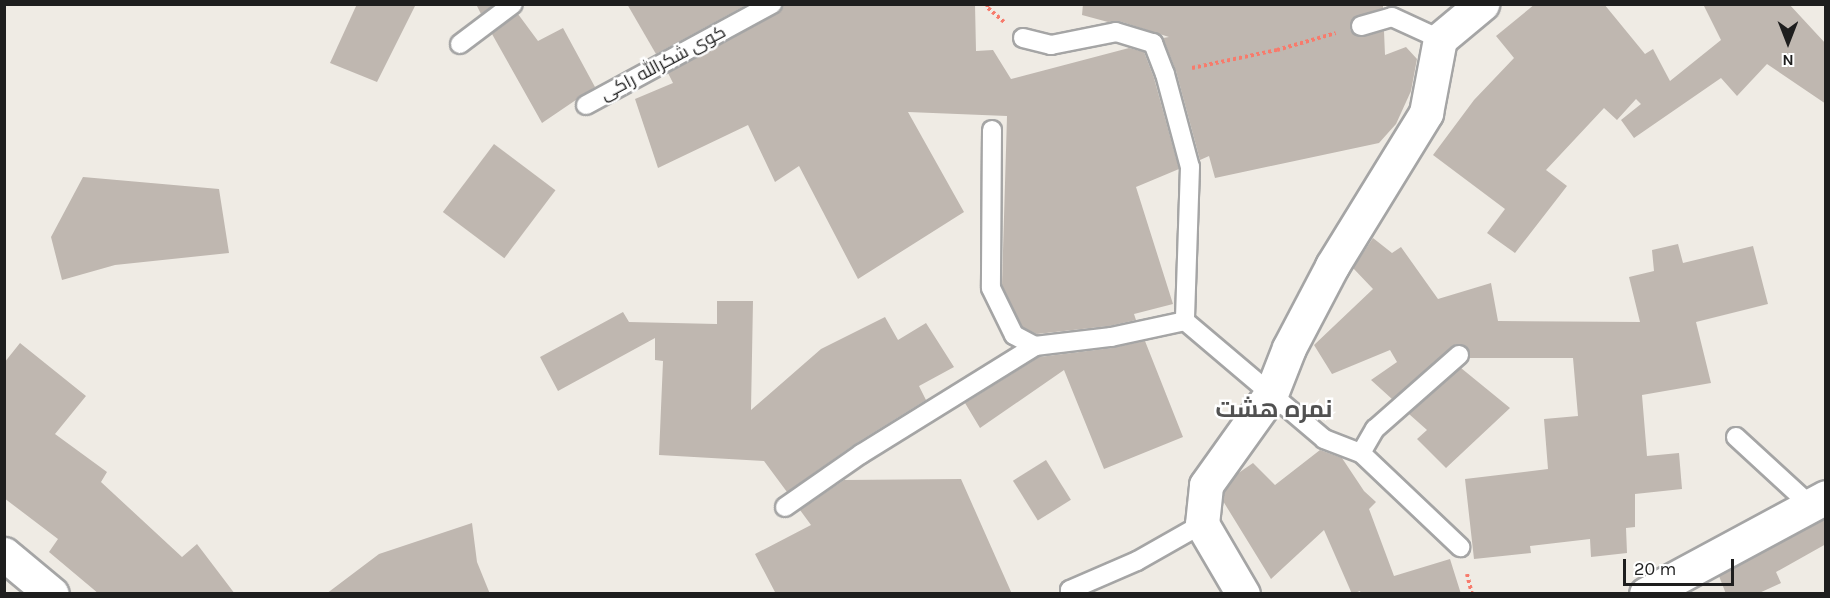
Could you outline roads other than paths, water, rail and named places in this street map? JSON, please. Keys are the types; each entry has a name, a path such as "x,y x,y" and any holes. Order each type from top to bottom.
{"street":[{"path":"1243,594 1202,524 1206,485 1271,393 1289,348 1332,266 1426,113 1440,39 1482,4"},
{"path":"1646,594 1818,501"},
{"path":"4,554 52,594"}],"lane":[{"path":"460,44 513,4"},
{"name":"کوی شکرالله راکی","path":"586,105 772,4"},
{"path":"1361,26 1392,17 1440,39"},
{"path":"1023,38 1051,45 1116,32 1154,43 1165,74 1190,167 1185,321"},
{"path":"992,130 991,288 1014,335 1035,346"},
{"path":"1185,321 1324,439 1361,453 1460,547"},
{"path":"785,507 861,454 1035,346 1111,337 1185,321"},
{"path":"1361,453 1375,429 1459,355"},
{"path":"1736,437 1818,501"},
{"path":"1071,594 1070,590 1137,561 1202,524"}],"district":[{"name":"نمره هشت","path":"1274,410"}]}
